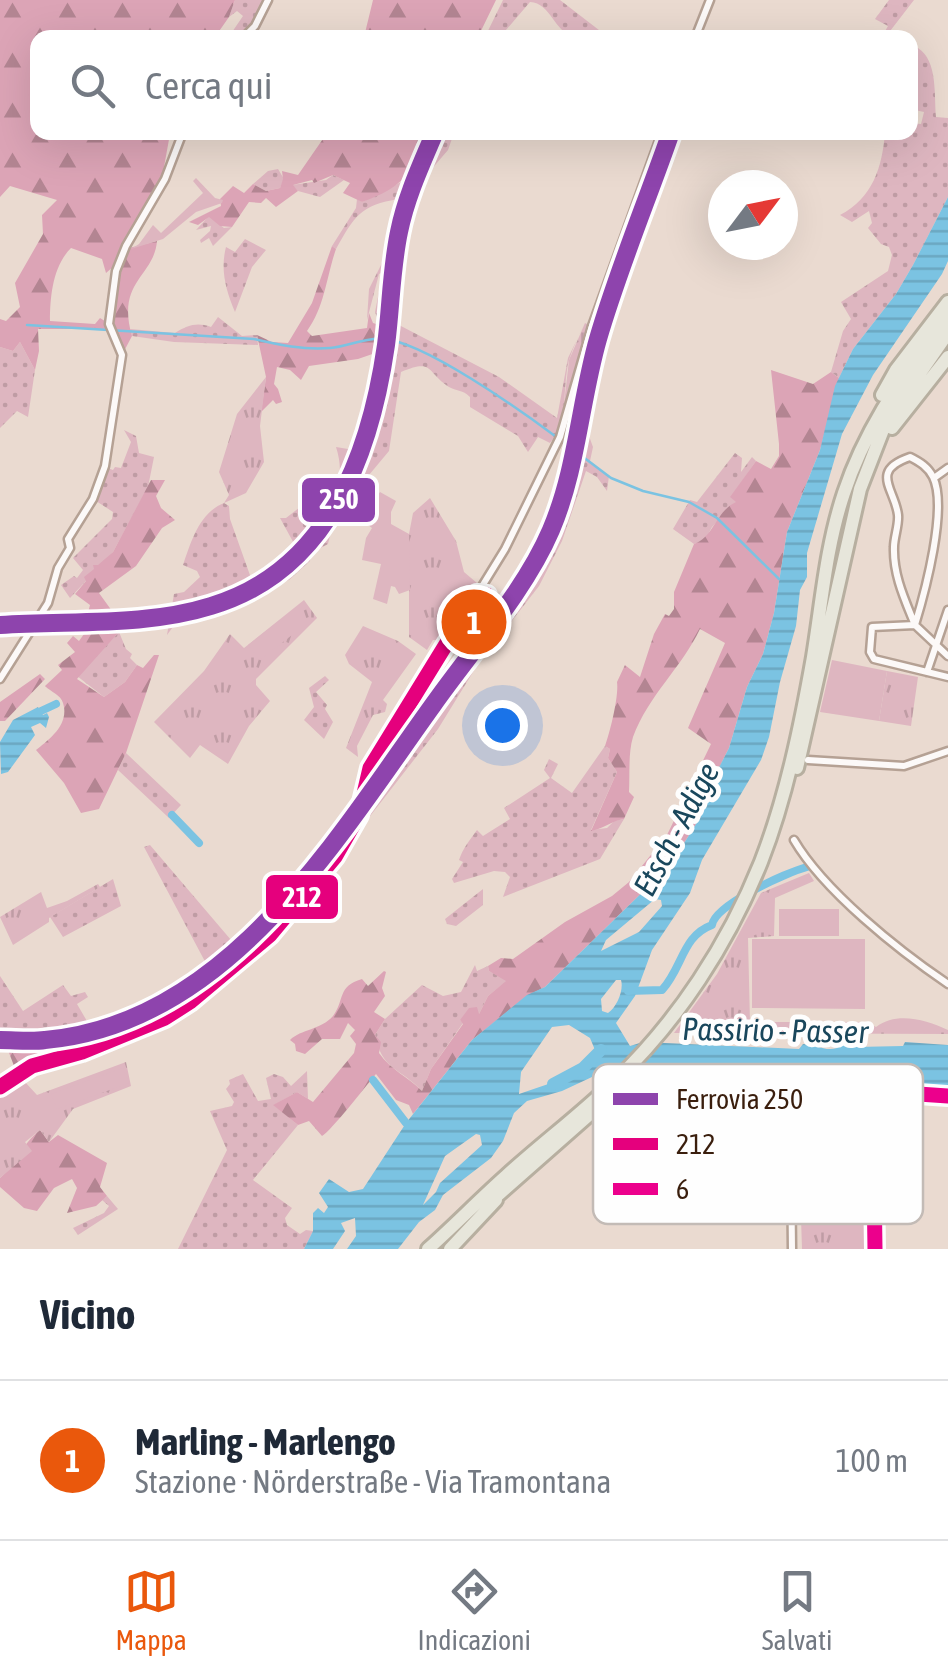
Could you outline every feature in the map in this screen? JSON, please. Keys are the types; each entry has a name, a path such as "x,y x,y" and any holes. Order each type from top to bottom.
{"highway":[{"path":"866,456 861,440 896,370 948,302"},
{"path":"634,1064 706,968 774,839 799,724 832,534 882,411 948,318"},
{"path":"926,353 948,333"},
{"path":"638,1064 668,1034 730,944 774,839 808,728 866,456 948,357"},
{"path":"428,1249 593,1106"},
{"path":"440,1249 593,1107"},
{"path":"450,1249 517,1178"}],"street":[{"path":"251,30 268,0"},
{"path":"698,30 710,0"},
{"path":"0,678 48,603 58,568 70,548 68,540 106,466 122,355 110,324 116,271 165,179 180,140"},
{"path":"0,1087 32,1066 99,1046 176,1011 263,942 334,858 356,822 370,768 505,549 558,440 592,326 659,140"},
{"path":"915,625 926,590 939,511 934,478 926,466 910,457 898,461 888,471 886,485 898,514 894,549 899,584 915,625 948,656"},
{"path":"934,478 948,468"},
{"path":"926,672 948,610"},
{"path":"915,625 872,628 870,652 874,659 948,677"},
{"path":"808,760 904,766 948,751"},
{"path":"794,840 817,875 920,965 948,984"},
{"path":"923,1094 948,1096"},
{"path":"792,1224 792,1249"},
{"path":"875,1224 875,1249"}],"green space":[{"path":"0,0 235,0 220,30 30,30 30,140 169,140 162,178 114,266 106,273 102,259 71,248 60,263 54,282 50,321 95,324 100,318 108,323 112,290 125,249 157,241 150,263 132,291 128,318 132,336 122,355 118,356 108,329 38,329 35,370 20,342 13,351 0,347 0,319 6,321 20,307 15,283 43,234 42,215 57,200 10,186 0,197"},
{"path":"235,0 268,0 256,30 233,30 243,16 237,11 229,17"},
{"path":"373,0 496,0 481,30 366,30"},
{"path":"503,0 560,0 599,30 562,30 543,7 530,2 506,30 488,30"},
{"path":"889,0 914,0 891,30 875,19"},
{"path":"918,48 932,70 936,117 948,118 948,197 896,294 853,349 839,378 831,372 843,331 851,319 841,302 888,271 892,255 889,247 881,244 868,228 872,223 869,211 852,222 840,215 868,191 884,140 918,140 918,124 924,112 918,111"},
{"path":"322,140 428,140 398,184 362,202 343,193 350,183 333,175 314,183 312,180 293,185 298,191 276,207 266,198 261,203 249,202 232,227 220,226 209,217 198,225 189,222 221,206 220,199 233,186 244,193 253,184 266,191 280,188 282,171 298,175"},
{"path":"436,140 452,140 430,171 413,220 402,277 399,325 499,377 557,418 568,358 577,339 569,360 563,414 556,434 550,443 538,437 528,452 518,436 470,407 470,397 449,387 429,369 419,366 401,372 389,451 361,481 331,531 328,544 311,553 310,561 289,580 264,587 194,622 178,620 167,635 174,594 184,592 200,577 197,571 183,565 189,547 202,521 215,508 224,503 229,506 251,578 297,549 280,518 286,518 304,504 312,511 302,522 308,528 330,500 340,472 336,447 360,451 330,512 294,557 245,589 180,609 181,618 228,604 268,583 301,558 329,527 351,491 380,407 398,264 418,181"},
{"path":"417,163 396,229 386,325 379,322 375,312 383,272 379,274 367,320 369,289 386,255 399,199 367,209 336,249 332,246 356,208 357,199 362,202 403,181"},
{"path":"278,169 284,179 280,188 266,191 253,184 268,171"},
{"path":"333,175 344,180 320,197 298,191 292,185 326,180"},
{"path":"196,178 222,203 196,212 163,239 131,249 153,225 161,233 203,193 193,181"},
{"path":"209,216 224,228 232,227 213,246 209,238 201,243 200,240 211,226 196,230"},
{"path":"245,239 266,250 252,267 235,312 225,280 224,256 226,247 235,252"},
{"path":"332,246 336,249 324,292 307,331 312,336 367,328 369,313 373,323 386,327 384,350 358,359 309,366 301,380 290,370 277,367 274,384 282,402 276,404 273,400 261,412 266,377 257,335 272,342 288,343 312,303"},
{"path":"623,279 603,353 589,436 593,447 590,461 609,476 607,491 597,477 586,471 562,541 539,586 478,664 438,729 367,820 359,814 390,776 542,559 569,491 600,346"},
{"path":"218,317 242,336 257,335 258,345 174,342 132,336 130,329 175,333 193,325 211,327"},
{"path":"585,323 589,325 562,421 569,360"},
{"path":"20,342 35,370 28,417 17,411 0,428 0,347 13,351"},
{"path":"771,370 813,384 831,372 839,378 820,450 787,532 763,654 747,687 729,748 704,797 701,816 681,848 657,878 545,987 527,996 472,1040 413,1114 409,1105 396,1100 376,1074 322,1136 309,1121 298,1125 273,1105 297,1092 313,1102 354,1053 356,1044 350,1036 355,1030 348,1023 340,1039 322,1039 305,1054 296,1051 290,1040 328,1021 349,985 362,979 368,986 386,972 382,988 385,996 374,1012 385,1019 375,1035 381,1042 379,1053 422,1091 431,1069 463,1024 460,1020 469,1008 477,1007 479,1014 488,996 506,981 489,971 488,966 501,958 513,959 565,922 612,896 629,882 667,835 711,744 688,728 725,643 700,629 647,708 633,737 629,792 634,797 624,819 591,831 617,772 608,758 610,749 605,746 617,682 625,665 640,677 654,634 665,614 669,616 674,609 674,592 694,544 736,502 730,497 756,461 771,469 779,456"},
{"path":"266,377 260,426 264,462 246,493 224,503 229,495 219,472 237,414"},
{"path":"124,430 136,436 139,453 154,457 148,487 113,552 70,598 61,585 74,576 77,578 83,570 73,558 112,519 113,512 93,499 105,467 121,468 131,442"},
{"path":"735,453 742,458 741,472 752,457 756,461 731,497 737,502 712,527 705,540 694,544 673,529 690,500 697,502"},
{"path":"151,480 165,480 156,496 161,508 175,520 162,528 136,566 99,593 112,611 119,632 77,679 104,697 125,682 137,665 143,668 154,655 159,655 126,753 99,809 81,813 64,783 36,750 57,731 64,711 62,700 45,686 62,670 58,665 75,652 67,643 73,636 79,641 89,627 86,620 90,605 75,594 93,565 113,552"},
{"path":"380,492 396,501 391,524 409,534 410,590 399,594 391,586 387,604 373,599 381,564 362,560 372,528 368,525 367,510"},
{"path":"430,498 456,541 464,572 477,583 442,640 433,640 427,650 409,637 409,534 413,513"},
{"path":"460,573 476,583 455,616 439,606"},
{"path":"304,600 317,618 256,679 256,685 270,701 249,726 228,764 200,745 190,758 154,722 204,671 230,634 244,648"},
{"path":"280,620 292,635 260,660 248,645"},
{"path":"363,626 398,641 416,654 383,700 387,704 385,712 373,715 357,746 358,757 346,748 372,682 349,664 345,655"},
{"path":"119,632 137,665 125,682 104,697 77,676"},
{"path":"832,660 887,671 879,721 820,712"},
{"path":"887,671 918,677 911,726 879,721"},
{"path":"40,674 45,679 5,721 0,721 0,702"},
{"path":"325,676 329,680 316,692 327,705 325,709 333,722 324,739 304,720 314,707 309,688"},
{"path":"605,746 610,749 608,758 617,772 591,830 607,828 624,819 600,859 503,897 510,877 505,872 494,871 454,883 452,879 463,862 459,860 477,830 483,836 510,819 504,808 550,778 544,770 549,759 558,764 551,778 572,793"},
{"path":"126,753 181,805 169,818 118,770"},
{"path":"150,845 237,947 209,969 144,847"},
{"path":"809,873 814,881 775,898 774,936 748,938 750,1022 866,1022 876,1027 902,1018 939,1026 948,1034 674,1033 717,974 761,893"},
{"path":"113,879 121,906 63,937 50,917"},
{"path":"98,884 100,887 13,945 0,917 41,892 47,908"},
{"path":"483,889 483,905 456,926 447,924 445,919"},
{"path":"779,909 839,909 839,936 779,936"},
{"path":"752,939 865,939 865,1009 752,1008"},
{"path":"475,965 477,971 488,966 489,971 508,980 488,996 478,1016 460,1020 463,1023 431,1069 422,1091 387,1062 375,1035 385,1019 422,985 443,996 461,992"},
{"path":"0,976 23,1011 63,985 71,996 85,992 88,997 77,1004 91,1028 52,1038 5,1038 0,1029"},
{"path":"74,1043 74,1049 16,1071 6,1045 25,1049"},
{"path":"126,1062 131,1086 73,1109 49,1142 40,1130 25,1142 32,1151 0,1178 0,1091 16,1080 25,1082 37,1095"},
{"path":"123,1068 129,1083 57,1109 51,1094"},
{"path":"307,1071 308,1099 297,1092 274,1105 298,1125 253,1180 292,1208 285,1218 287,1225 300,1234 313,1231 304,1249 178,1249 227,1150 210,1111 232,1106 234,1102 226,1089 229,1080 243,1074 258,1101 271,1099 266,1078 274,1074 291,1086"},
{"path":"40,1130 49,1142 58,1135 107,1163 100,1187 107,1196 96,1206 67,1213 77,1188 72,1179 54,1188 37,1211 24,1208 0,1187 0,1178"},
{"path":"107,1196 118,1209 78,1235 73,1228 104,1213 109,1206 102,1200"},
{"path":"801,1224 871,1224 871,1249 802,1249"}],"water":[{"path":"948,197 948,261 873,375 842,434 807,553 807,577 800,590 796,626 761,760 702,860 690,893 652,950 635,996 616,1023 630,1046 643,1042 799,1049 803,1044 833,1049 849,1041 856,1047 903,1046 905,1042 948,1045 948,1087 923,1085 923,1064 593,1064 593,1077 527,1101 514,1113 491,1158 443,1195 435,1210 419,1222 398,1249 347,1249 356,1236 355,1218 341,1223 345,1231 333,1249 304,1249 313,1231 313,1213 318,1208 324,1213 328,1207 319,1193 329,1179 349,1192 363,1189 406,1123 472,1040 527,995 545,987 657,878 701,816 704,797 729,748 747,687 763,654 787,532 820,450 835,386 853,349 896,294","holes":["655,899 661,900 662,906 639,932 601,951 606,940","616,980 621,980 619,998 608,1013 602,1011 601,999","569,1025 590,1038 595,1050 590,1064 560,1080 519,1094 521,1072 552,1027","480,1135 482,1145 440,1183 423,1205 445,1156"]},
{"path":"38,707 49,717 46,728 40,723 31,727 35,735 8,772 1,774 0,742 13,720"}],"waterway":[{"path":"27,325 254,339 310,348 383,339 422,351 446,364 555,436"},
{"path":"562,441 611,478 643,491 689,502 717,518 779,579"},
{"path":"41,711 56,704"},
{"path":"172,815 199,843"},
{"path":"628,991 662,990 694,937 712,925 725,908 768,883 807,867"},
{"name":"Etsch - Adige","path":"553,1084 583,1068 601,1050"},
{"path":"373,1080 406,1123"}],"rail line":[{"name":"250","path":"0,625 133,620 211,606 251,589 285,566 314,537 336,504 368,428 386,345 399,232 432,140"},
{"name":"250","path":"0,1040 45,1040 110,1026 169,1000 223,962 272,916 358,811 512,598 551,530 573,459 598,339 668,140"}],"transit line":[{"name":"212","path":"0,1087 32,1066 82,1052 165,1018 270,935 335,857 359,815 370,768 477,594 487,595"},
{"name":"6","path":"923,1094 948,1096"},
{"name":"6","path":"875,1224 875,1249"}],"place":[{"name":"Marling - Marlengo","path":"474,622"}],"water label":[{"name":"Passirio - Passer","path":"775,1030"}]}
